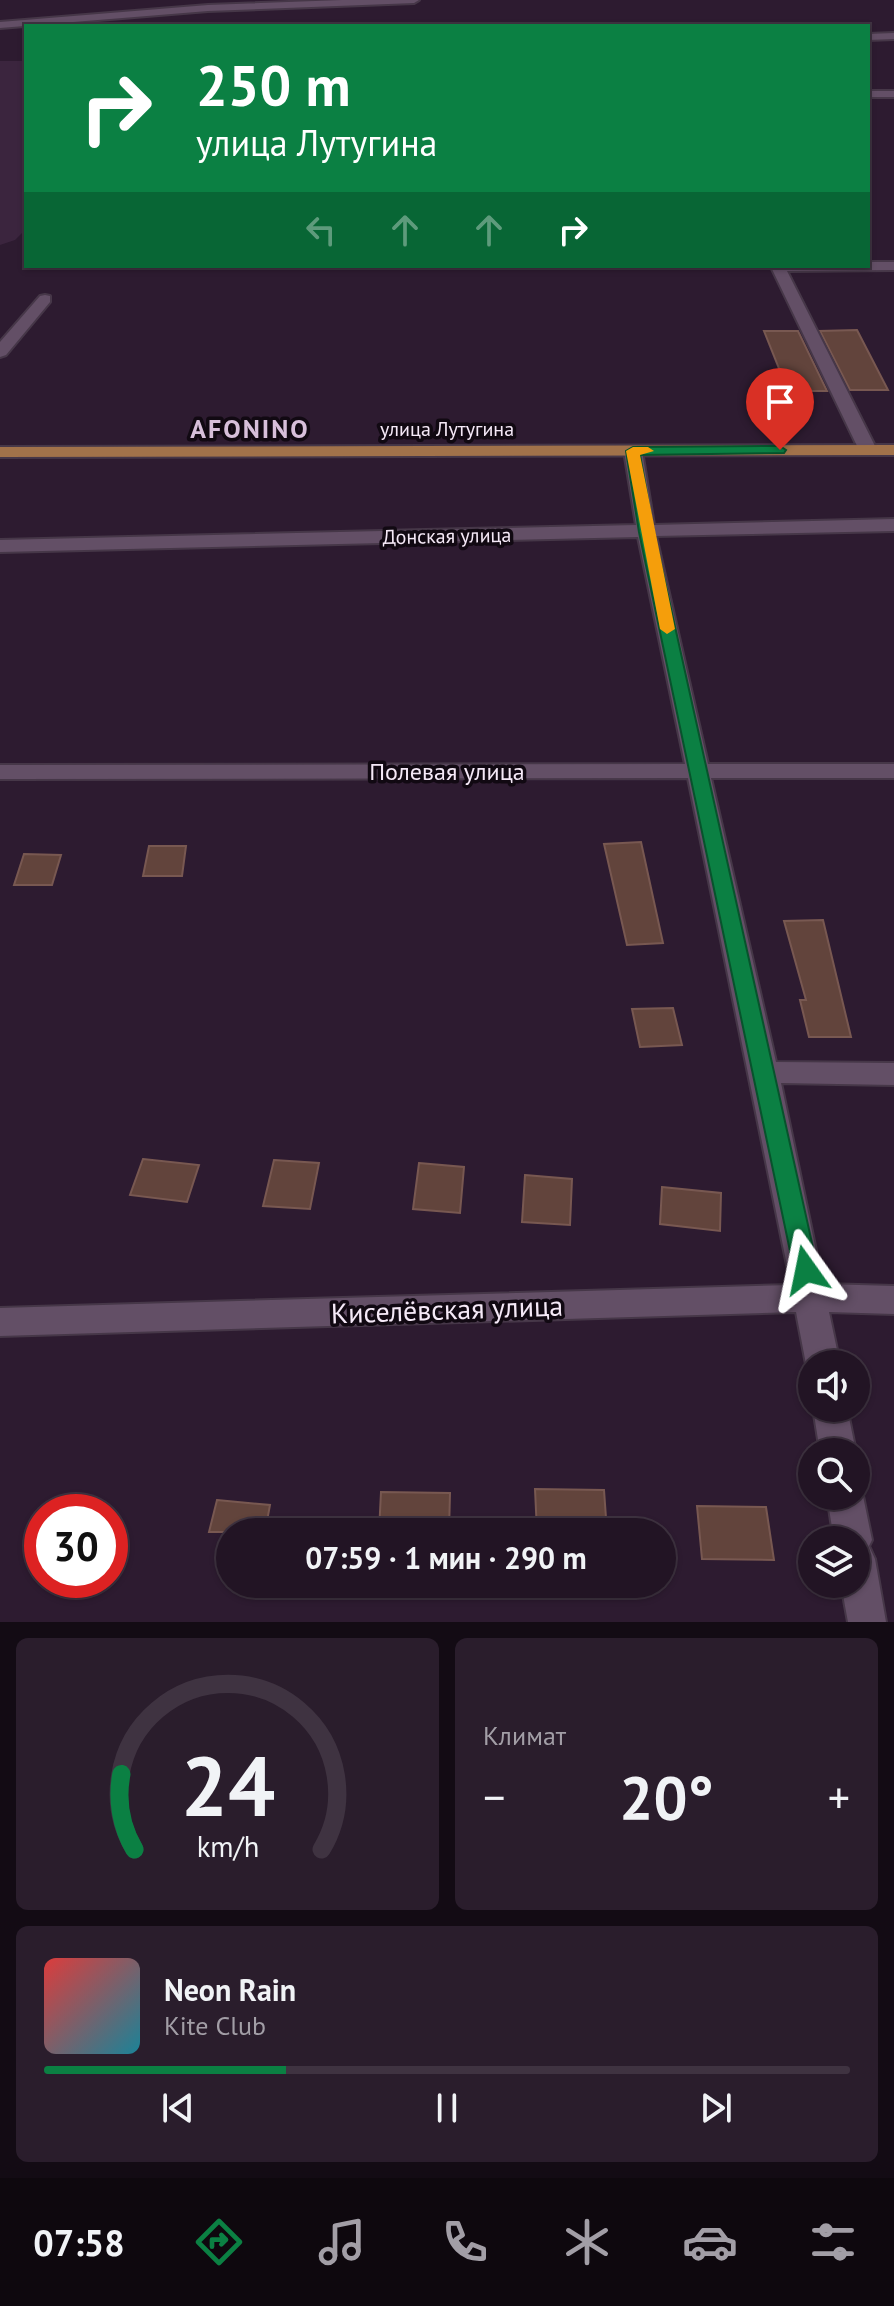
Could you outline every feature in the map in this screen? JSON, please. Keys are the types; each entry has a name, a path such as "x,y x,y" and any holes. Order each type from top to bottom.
{"main road":[{"name":"улица Лутугина","path":"0,452 894,450"}],"street":[{"path":"0,25 208,4 414,0"},
{"path":"870,37 894,36"},
{"path":"870,94 894,94"},
{"path":"870,266 894,266"},
{"path":"778,268 868,450"},
{"path":"0,352 45,299"},
{"path":"633,451 646,532 764,1072 821,1350"},
{"name":"Донская улица","path":"0,546 894,525"},
{"name":"Полевая улица","path":"0,772 894,771"},
{"path":"764,1072 894,1074"},
{"name":"Киселёвская улица","path":"0,1322 812,1298 894,1300"},
{"path":"863,1598 867,1622"}],"shaded area":[{"path":"0,61 24,61 24,231 15,240 0,245"}],"building":[{"path":"857,330 888,390 850,390 820,331"},
{"path":"764,331 798,331 827,391 788,391"},
{"path":"641,842 663,943 627,945 604,844"},
{"path":"149,846 186,846 182,876 143,876"},
{"path":"24,854 61,855 52,885 14,885"},
{"path":"823,920 851,1037 809,1037 800,1000 806,1000 784,921"},
{"path":"673,1008 682,1045 640,1047 632,1009"},
{"path":"143,1159 199,1165 187,1202 130,1195"},
{"path":"274,1160 319,1163 310,1209 263,1206"},
{"path":"419,1163 464,1167 460,1213 413,1209"},
{"path":"525,1175 572,1179 570,1225 522,1222"},
{"path":"662,1187 721,1193 720,1231 660,1224"},
{"path":"535,1489 604,1490 606,1518 536,1518"},
{"path":"381,1492 450,1493 449,1518 380,1518"},
{"path":"217,1500 270,1505 268,1518 216,1518 216,1532 209,1532"},
{"path":"697,1506 766,1507 774,1560 702,1559"}],"slow traffic":[{"path":"648,451 633,451 646,532 667,629"}],"district":[{"name":"AFONINO","path":"250,428"}],"route":[{"path":"780,450 633,451 646,532 806,1270"}]}
